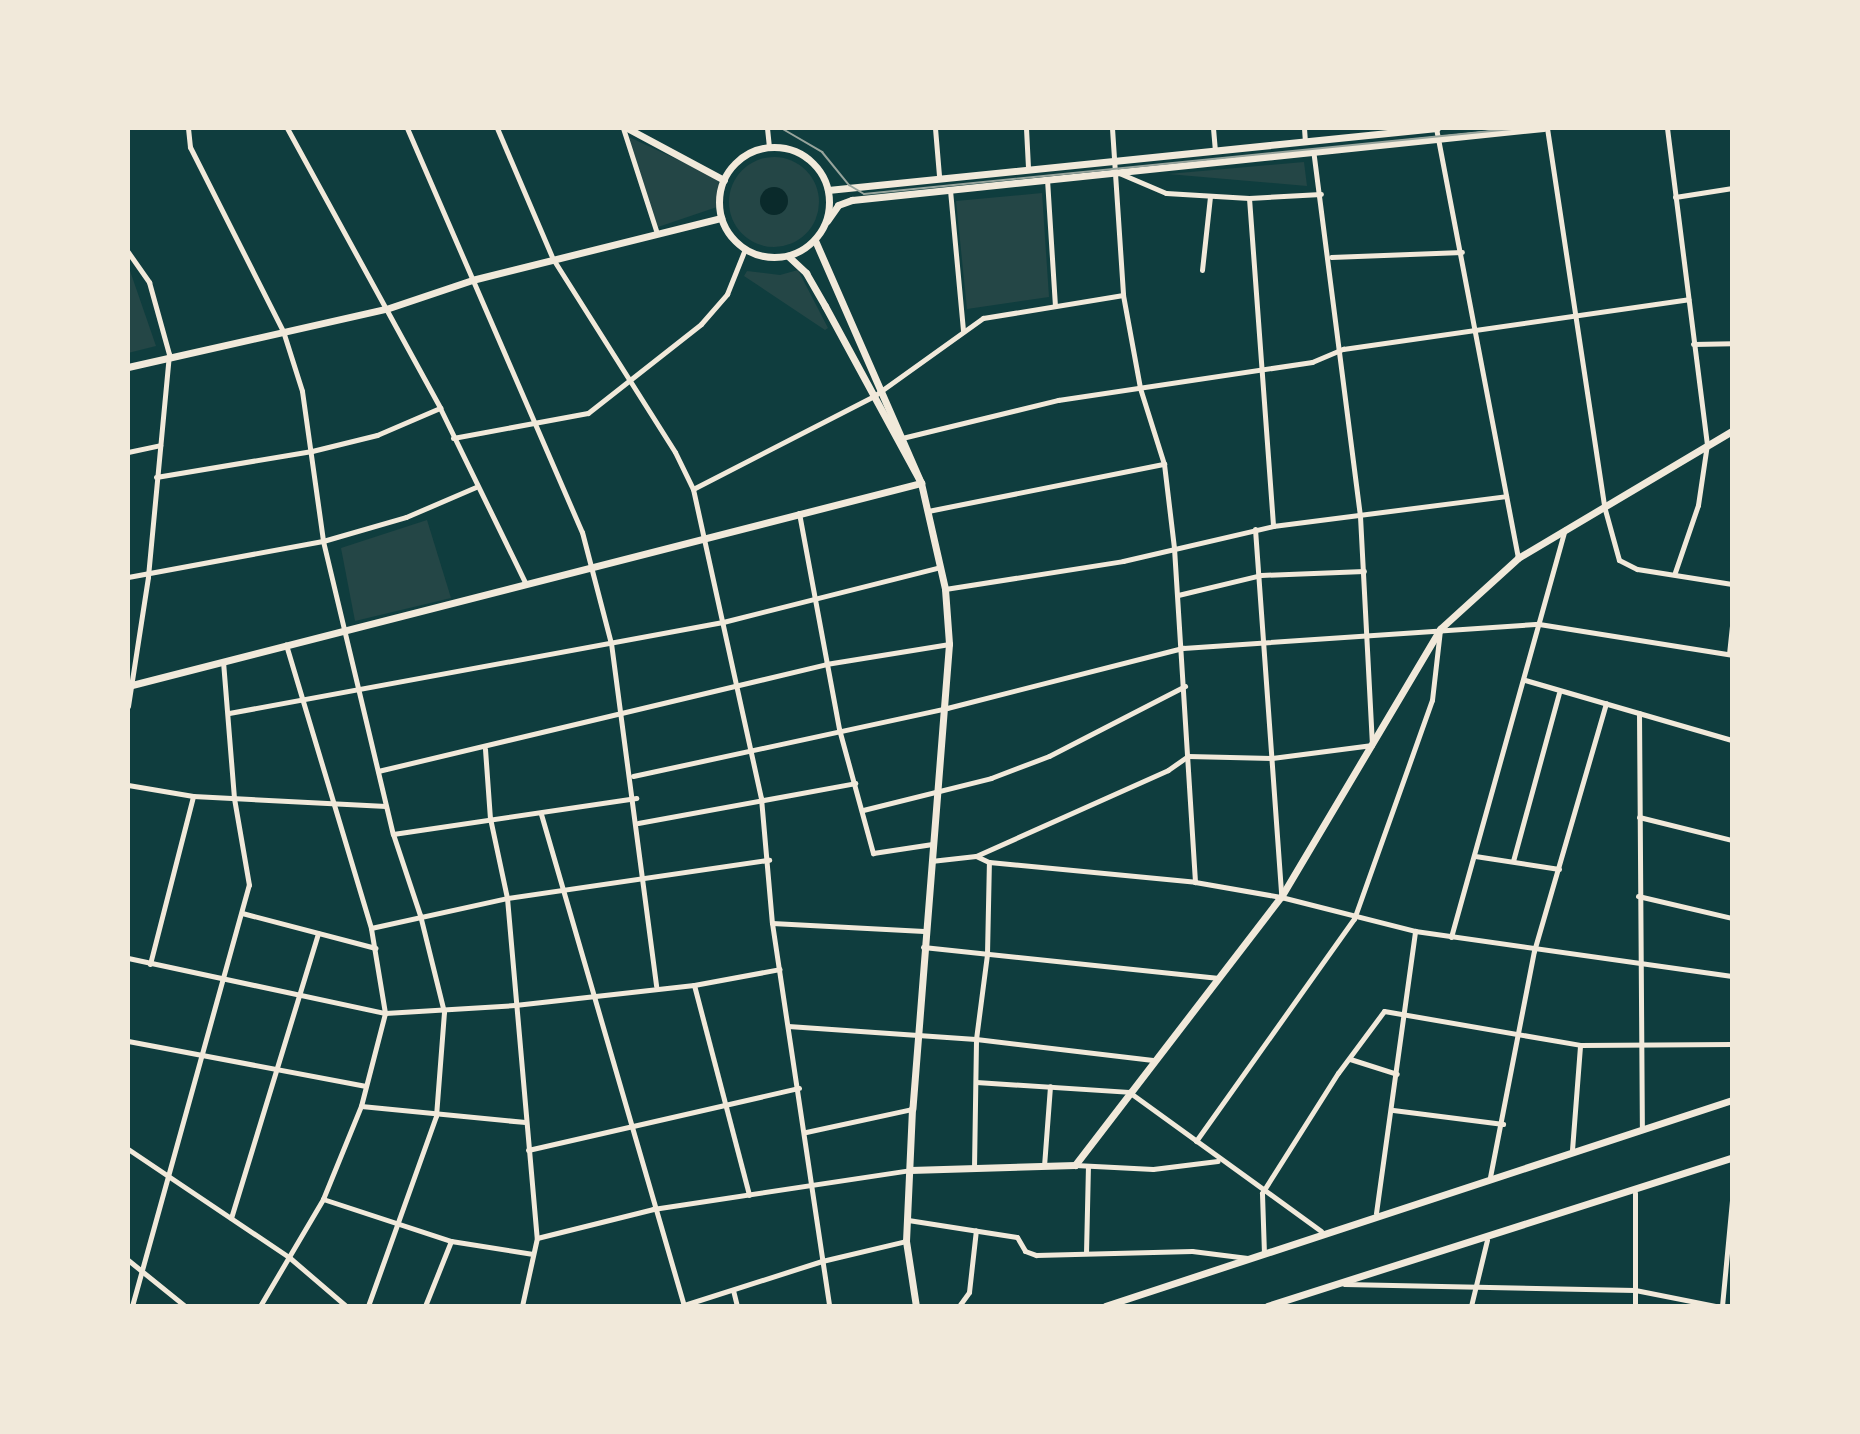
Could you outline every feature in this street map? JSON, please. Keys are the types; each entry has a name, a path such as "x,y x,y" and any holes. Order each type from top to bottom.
{"main road":[{"path":"625,128 724,180"},
{"path":"828,190 939,176 1436,128"},
{"path":"788,256 815,240 838,205 852,200 1314,155 1545,128"},
{"path":"827,221 828,190 817,166 803,155 769,147 742,157 724,180 721,218 745,249 788,256 806,273 921,483"},
{"path":"128,367 169,354 386,309 472,280 721,218"},
{"path":"815,240 921,483 945,589 949,644 947,708 930,861 916,1034 906,1241 916,1306"},
{"path":"910,1170 1075,1165 1281,897 1440,629 1518,558 1732,431"},
{"path":"129,686 344,628 706,541 799,512 921,483"},
{"path":"1105,1306 1253,1258 1321,1231 1732,1100"},
{"path":"1273,1305 1635,1193 1732,1158"}],"street":[{"path":"188,128 190,147 283,331 302,391 323,541 393,834 420,915 444,1012 436,1116 368,1306"},
{"path":"287,128 440,408 527,586"},
{"path":"407,128 533,427 582,532 587,568 611,643 633,776 656,986"},
{"path":"497,128 553,259 631,382 693,489 761,798 769,860 772,923 814,1183 829,1306"},
{"path":"625,128 657,233"},
{"path":"767,128 769,147"},
{"path":"935,128 939,176"},
{"path":"1026,128 1028,168"},
{"path":"1112,128 1123,295 1140,388 1164,464 1174,548 1183,648 1195,882"},
{"path":"1213,128 1215,150"},
{"path":"1304,128 1305,141"},
{"path":"1436,128 1518,558"},
{"path":"1545,128 1604,506 1619,560 1637,569 1675,572 1732,584"},
{"path":"1667,128 1707,444 1698,505 1675,572"},
{"path":"930,861 976,856 1168,770 1188,756 1272,758 1372,745 1360,516 1343,349 1314,155"},
{"path":"1115,172 1166,193 1249,198 1321,194"},
{"path":"1047,179 1055,305"},
{"path":"1675,197 1732,188"},
{"path":"950,189 963,332"},
{"path":"1202,270 1210,196"},
{"path":"1249,198 1259,370 1273,526"},
{"path":"453,438 533,427 588,413 701,324 727,294 745,249"},
{"path":"128,252 149,282 169,354 148,577 128,706"},
{"path":"1331,257 1462,252"},
{"path":"693,489 874,396 983,318 1123,295"},
{"path":"902,438 1058,400 1312,362 1343,349 1688,299"},
{"path":"1693,344 1732,343"},
{"path":"156,477 312,451 377,435 440,408"},
{"path":"128,452 161,445"},
{"path":"928,511 1164,464"},
{"path":"128,577 148,577 323,541 406,517 476,487"},
{"path":"945,589 1123,561 1273,526 1506,496"},
{"path":"799,512 817,594 839,729 873,853 932,844"},
{"path":"1451,937 1566,528"},
{"path":"1255,529 1261,575 1262,641 1281,897"},
{"path":"229,713 358,692 723,622 817,594 941,567"},
{"path":"1178,595 1261,575 1364,571"},
{"path":"633,776 750,748 947,708 1183,648 1539,624 1730,655 1732,626"},
{"path":"1196,1141 1354,919 1432,700 1440,629"},
{"path":"260,1306 323,1199 361,1106 385,1013 371,928 286,644"},
{"path":"378,771 737,689 826,664 949,644"},
{"path":"132,1306 166,1178 205,1058 222,978 249,885 234,798 223,660"},
{"path":"1525,680 1559,693 1606,703 1732,740"},
{"path":"863,810 1049,756 1185,686"},
{"path":"1513,861 1559,693"},
{"path":"1490,1177 1503,1124 1534,951 1606,703"},
{"path":"1639,713 1637,967 1642,1127"},
{"path":"485,749 490,818 507,898 537,1238 522,1306"},
{"path":"638,823 855,783"},
{"path":"128,785 193,796 386,806"},
{"path":"150,964 193,796"},
{"path":"393,834 636,798"},
{"path":"541,814 682,1306 822,1261 906,1241"},
{"path":"1639,817 1732,840"},
{"path":"976,856 989,862 1195,882 1281,897 1354,919 1415,931 1637,967 1732,976"},
{"path":"1475,856 1559,869"},
{"path":"371,928 507,898 769,860"},
{"path":"974,1169 976,1039 987,954 989,862"},
{"path":"1638,896 1732,918"},
{"path":"242,913 375,948"},
{"path":"772,923 924,931"},
{"path":"1376,1213 1393,1110 1415,931"},
{"path":"231,1218 318,933"},
{"path":"923,947 1216,978"},
{"path":"128,958 385,1013 444,1012 515,1005 656,986 694,985 780,969"},
{"path":"694,985 749,1195"},
{"path":"1264,1254 1262,1193 1384,1011 1580,1045 1640,1048 1732,1044"},
{"path":"788,1026 976,1039 1153,1060"},
{"path":"128,1041 366,1086"},
{"path":"1572,1150 1580,1045"},
{"path":"1349,1059 1360,1058 1397,1074"},
{"path":"976,1082 1129,1092 1262,1193 1321,1231"},
{"path":"1044,1167 1050,1086"},
{"path":"528,1150 799,1088"},
{"path":"361,1106 436,1116 525,1122"},
{"path":"806,1132 912,1109"},
{"path":"1393,1110 1503,1124"},
{"path":"128,1149 166,1178 290,1258 346,1306"},
{"path":"1075,1165 1153,1169 1219,1161"},
{"path":"1086,1253 1088,1167"},
{"path":"537,1238 653,1209 910,1170"},
{"path":"1635,1193 1635,1306"},
{"path":"323,1199 451,1241 533,1254"},
{"path":"1722,1306 1732,1200"},
{"path":"908,1220 1017,1237 1025,1251 1036,1255 1192,1251 1253,1258"},
{"path":"959,1306 969,1292 976,1230"},
{"path":"1471,1306 1487,1240"},
{"path":"425,1306 451,1241"},
{"path":"128,1260 185,1306"},
{"path":"1343,1284 1635,1290 1716,1306"},
{"path":"733,1290 737,1306"}],"shaded area":[{"path":"629,137 719,179 717,207 658,227"},
{"path":"774,157 799,165 811,177 819,202 811,227 799,239 774,247 749,239 737,227 729,202 737,177 749,165"},
{"path":"1304,162 1307,186 1168,174"},
{"path":"774,187 784,191 788,201 784,211 774,215 764,211 760,201 764,191"},
{"path":"1042,193 1049,297 967,309 956,201"},
{"path":"128,265 156,346 128,353"},
{"path":"798,270 828,328 825,330 744,276 747,271 780,275"},
{"path":"427,520 451,598 355,621 341,548"}],"tram line":[{"path":"781,128 822,152 849,185 864,194 1522,128"}]}
